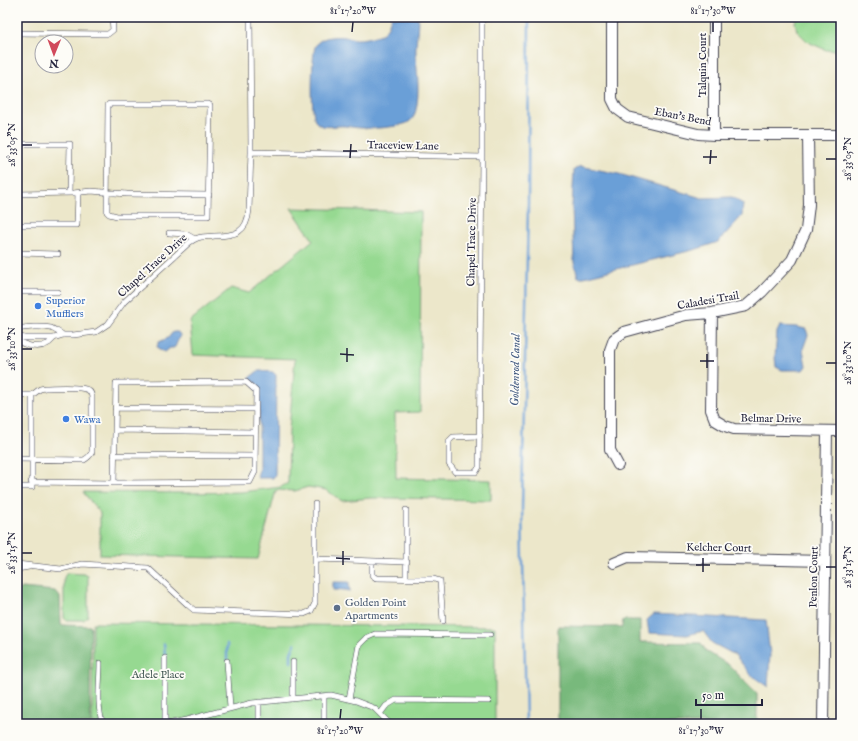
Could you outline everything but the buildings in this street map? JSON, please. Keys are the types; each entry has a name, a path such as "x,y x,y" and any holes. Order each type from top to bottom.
{"street":[{"name":"Eban's Bend","path":"612,17 612,99 617,109 628,117 698,134 841,135"},
{"name":"Talquin Court","path":"714,19 714,135"},
{"name":"Caladesi Trail","path":"618,465 610,450 610,350 614,338 624,332 686,315 712,313 746,306 762,292 792,260 806,230 809,205 808,135"},
{"name":"Belmar Drive","path":"712,313 711,410 715,420 734,429 841,431"},
{"name":"Penlon Court","path":"823,723 827,431"},
{"name":"Kelcher Court","path":"614,563 628,557 825,561"}],"lane":[{"path":"17,33 108,34 113,30 112,17"},
{"name":"Chapel Trace Drive","path":"17,336 24,338 54,338 63,335 96,332 108,324 128,298 184,247 195,239 201,237 228,236 235,234 244,227 248,218 249,210 251,152 250,17"},
{"name":"Chapel Trace Drive","path":"480,436 453,437 449,441 448,464 455,472 476,472 479,467 480,436 482,157 482,17"},
{"path":"108,105 210,105 209,195 208,216 117,216 109,214 107,212 108,105"},
{"path":"17,146 24,144 70,144 69,194"},
{"name":"Traceview Lane","path":"251,152 482,157"},
{"path":"17,194 69,194 90,191 127,194 209,195"},
{"path":"17,225 77,226 78,193"},
{"path":"169,233 186,234 195,239"},
{"path":"17,253 58,254"},
{"path":"17,292 58,292"},
{"name":"Chapel Trace Drive","path":"17,329 28,327 47,328 53,329 63,335"},
{"name":"Chapel Trace Drive","path":"17,340 22,344 40,346 49,344 54,338"},
{"path":"32,482 114,483 250,482 255,472 256,391 246,382 116,383 114,483"},
{"path":"17,394 32,395 45,388 83,388 92,395 92,452 88,458 84,460 17,459"},
{"path":"17,487 32,487 32,395"},
{"path":"115,408 255,409"},
{"path":"115,430 255,432"},
{"path":"114,455 255,456"},
{"path":"17,564 61,569 82,564 148,568 194,610 304,614 311,611 315,603 314,504"},
{"path":"406,510 406,578"},
{"path":"315,559 407,562"},
{"path":"372,561 372,575 376,578 434,579 440,581 443,621"},
{"path":"17,569 32,566"},
{"path":"349,699 359,645 366,638 375,634 490,635"},
{"path":"165,658 166,724 191,722 230,708 252,703 331,695 356,701 374,708 389,723"},
{"path":"227,661 230,708"},
{"path":"293,662 293,699"},
{"path":"100,663 99,708 100,717 103,724"},
{"path":"324,696 324,724"},
{"path":"380,714 386,706 396,700 489,701"},
{"path":"259,702 259,724"}],"green space":[{"path":"797,17 841,17 841,51 826,50 808,42 797,31 795,22"},
{"path":"291,208 421,212 420,412 395,413 396,478 491,480 491,500 370,498 342,501 326,490 308,487 295,491 276,490 258,559 100,555 100,513 83,492 241,492 281,487 288,483 289,430 295,359 193,355 190,321 231,288 249,293 313,240"},
{"path":"67,573 84,574 88,576 88,616 84,620 66,620 64,618 64,577"},
{"path":"22,588 55,591 60,597 61,625 91,626 91,724 17,724 17,592"},
{"path":"623,620 640,620 640,642 701,643 706,651 729,665 757,694 757,724 558,724 558,626 622,627"},
{"name":"Adele Place","path":"93,623 495,627 495,724 92,724"}],"water":[{"path":"391,17 418,17 416,54 418,96 416,110 412,119 404,124 396,126 376,128 341,126 326,127 316,122 313,109 312,85 314,53 317,43 324,39 333,37 359,39 379,35 386,30"},
{"path":"580,166 619,174 702,198 732,197 743,204 742,216 718,242 697,249 584,277 578,277 574,263 572,206 574,170"},
{"path":"780,326 806,329 808,335 803,349 806,366 803,370 782,370 776,367 775,357 777,332"},
{"path":"173,332 178,332 180,335 175,347 170,348 165,352 159,350 157,346 159,342 168,338"},
{"path":"258,371 273,372 276,375 275,475 273,478 258,478 257,476 259,470 259,394 256,384 249,378"},
{"path":"333,582 349,582 350,591 333,590"},
{"path":"654,614 766,620 770,654 768,687 751,675 735,655 712,643 703,631 687,635 649,633 647,620"}],"waterway":[{"name":"Goldenrod Canal","path":"526,724 522,508 528,206 529,17"},
{"path":"164,644 165,656"},
{"path":"227,644 227,659"},
{"path":"291,662 291,653 295,644"}],"place":[{"name":"Superior Mufflers","path":"38,306"},
{"name":"Wawa","path":"66,419"},
{"name":"Golden Point Apartments","path":"337,608"}]}
